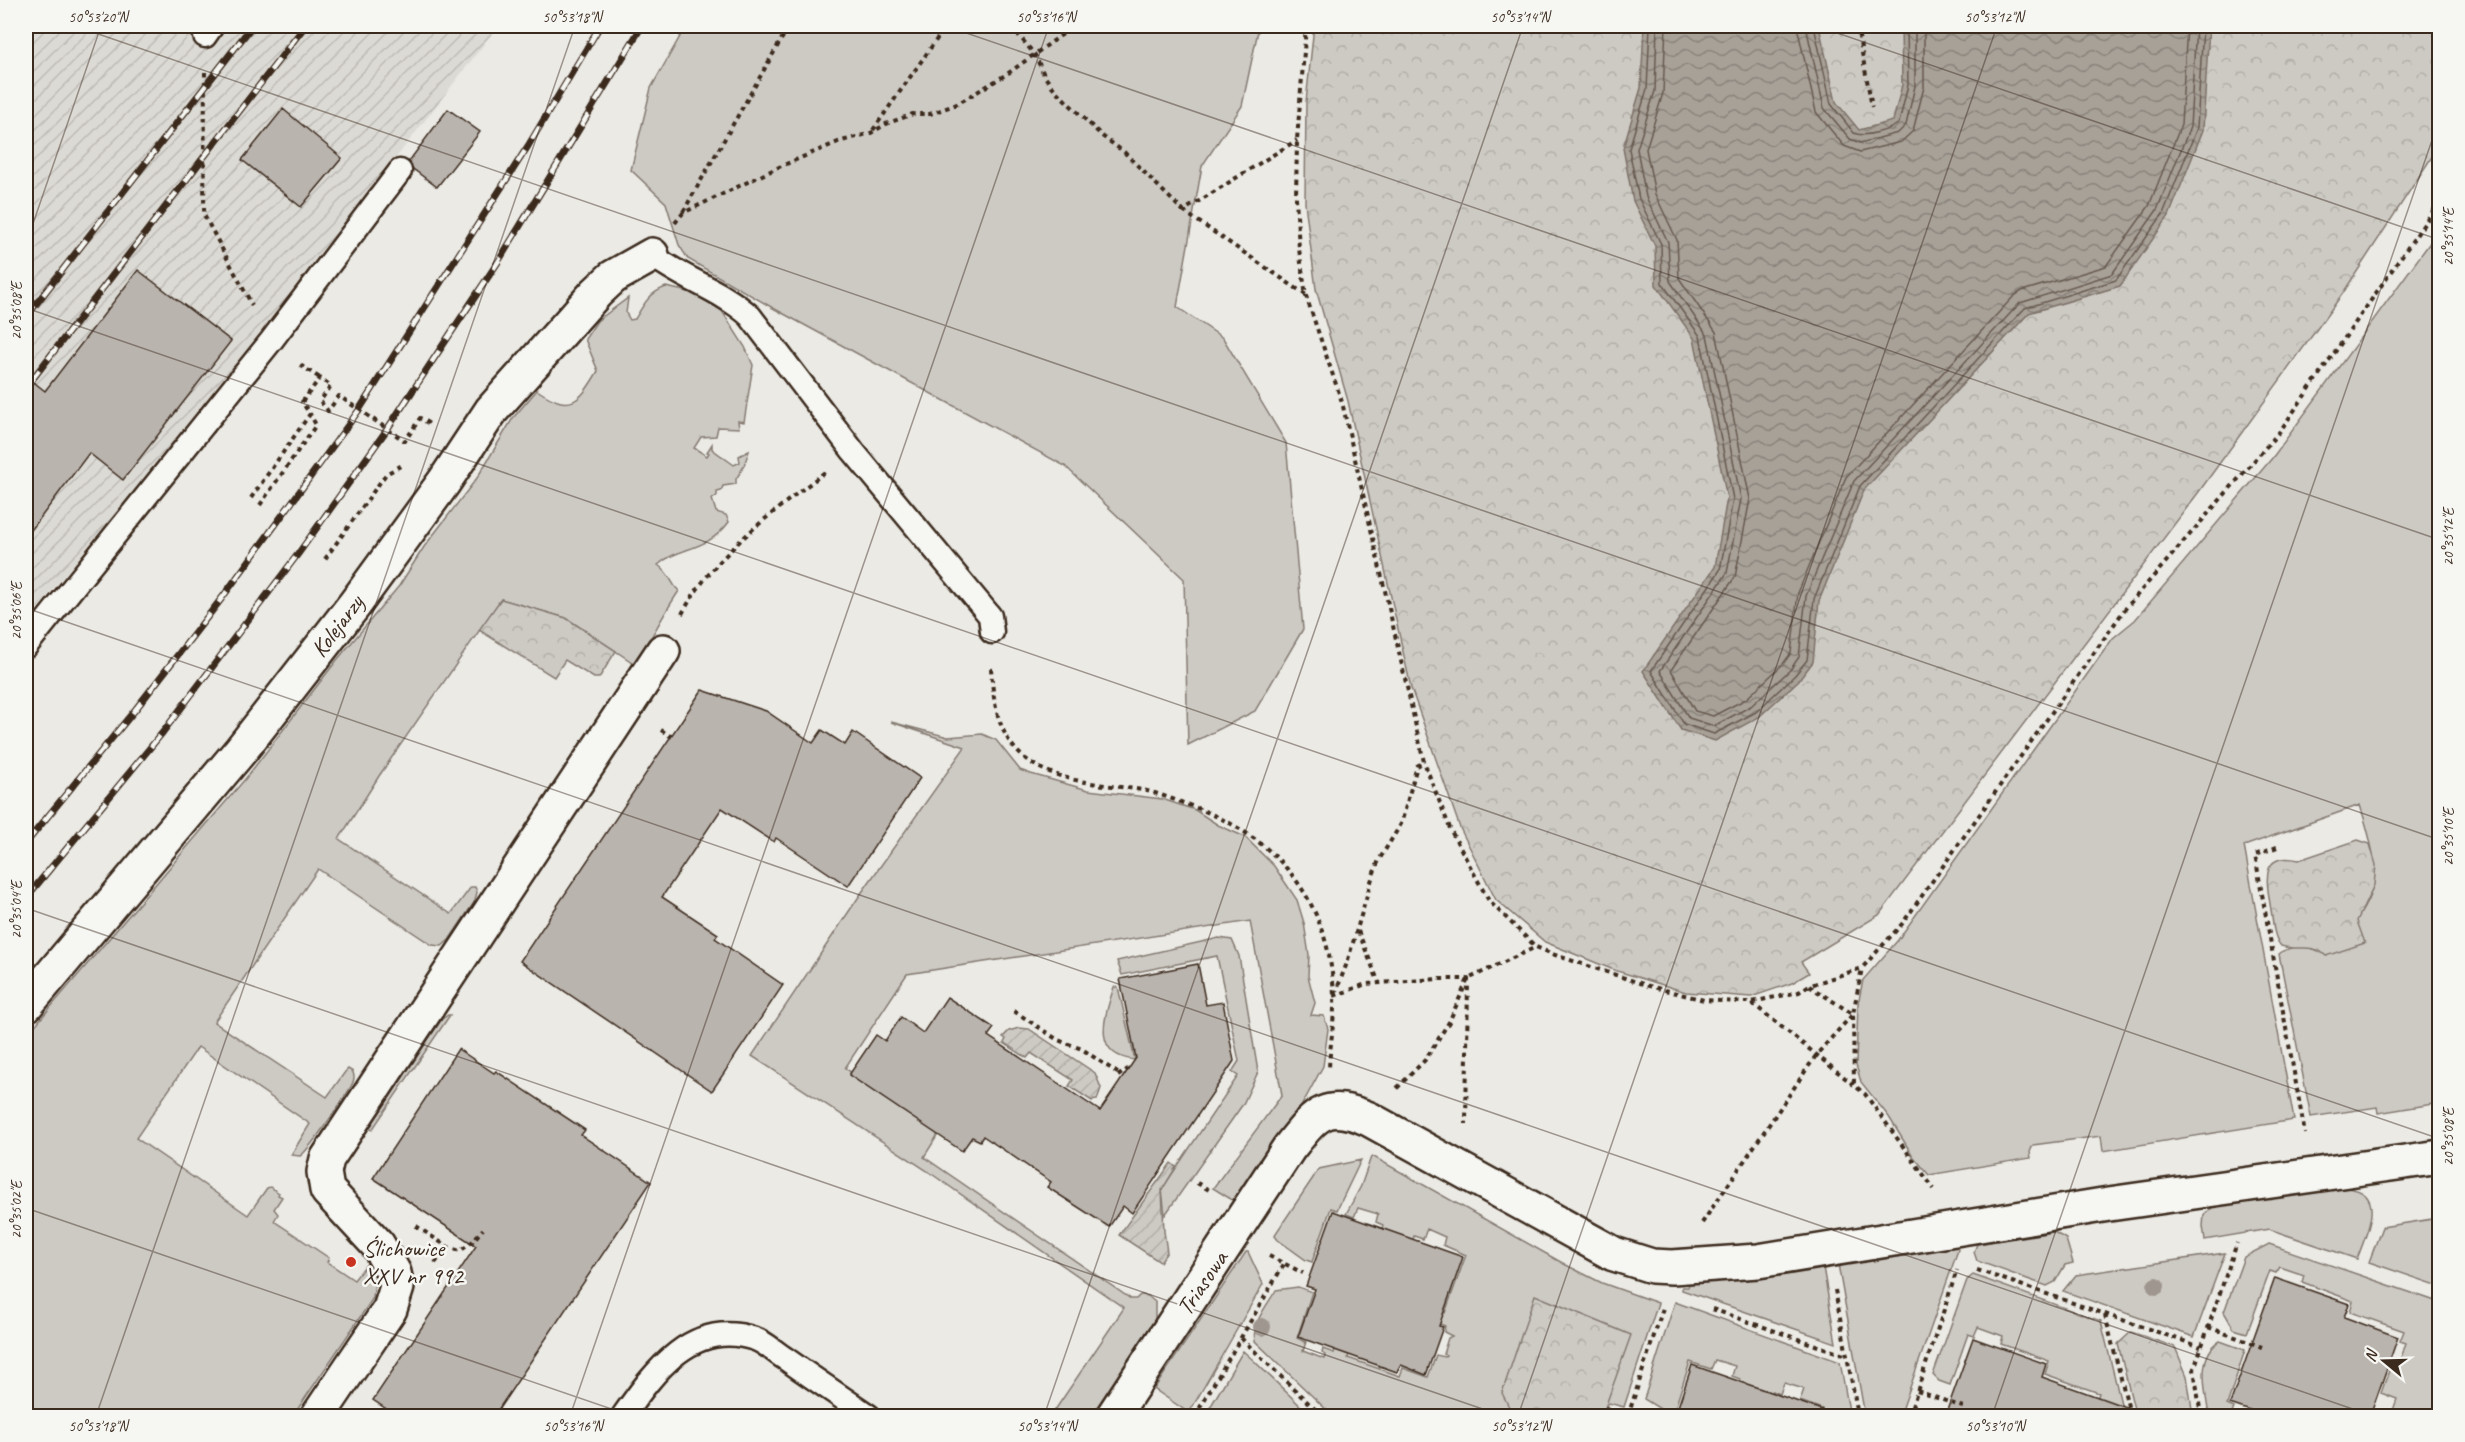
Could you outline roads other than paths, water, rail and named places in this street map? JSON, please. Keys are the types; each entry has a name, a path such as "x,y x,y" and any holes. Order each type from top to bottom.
{"street":[{"name":"Kolejarzy","path":"26,1005 248,741 355,604 444,482 491,411 596,293 613,277 651,255"},
{"path":"318,1416 390,1309 397,1287 394,1272 378,1245 327,1190 324,1172 327,1159 663,651"},
{"name":"Triasowa","path":"1113,1416 1289,1148 1314,1119 1328,1111 1342,1110 1369,1119 1614,1254 1652,1266 1682,1267 1758,1261 1962,1227 2439,1157"}],"lane":[{"path":"26,646 271,341 400,171"},
{"path":"651,255 669,268 704,284 736,303 750,316 853,451 990,616 992,632"},
{"path":"624,1416 649,1379 669,1358 696,1341 723,1334 756,1339 869,1416"}],"water":[{"path":"1644,26 1819,26 1836,102 1859,130 1893,121 1902,85 1901,26 2209,26 2203,130 2169,216 2120,286 2029,313 1864,490 1819,601 1813,662 1800,679 1759,717 1715,741 1681,730 1643,671 1715,567 1727,498 1694,338 1656,285 1655,246 1633,201 1623,148 1641,88"}],"railway":[{"path":"26,317 252,26"},
{"path":"31,381 305,26"},
{"path":"26,843 135,710 222,598 359,410 528,146 600,26"},
{"path":"26,898 163,732 298,554 388,428 498,262 642,26"}],"place":[{"name":"Ślichowice XXV nr 992","path":"351,1262"}]}
